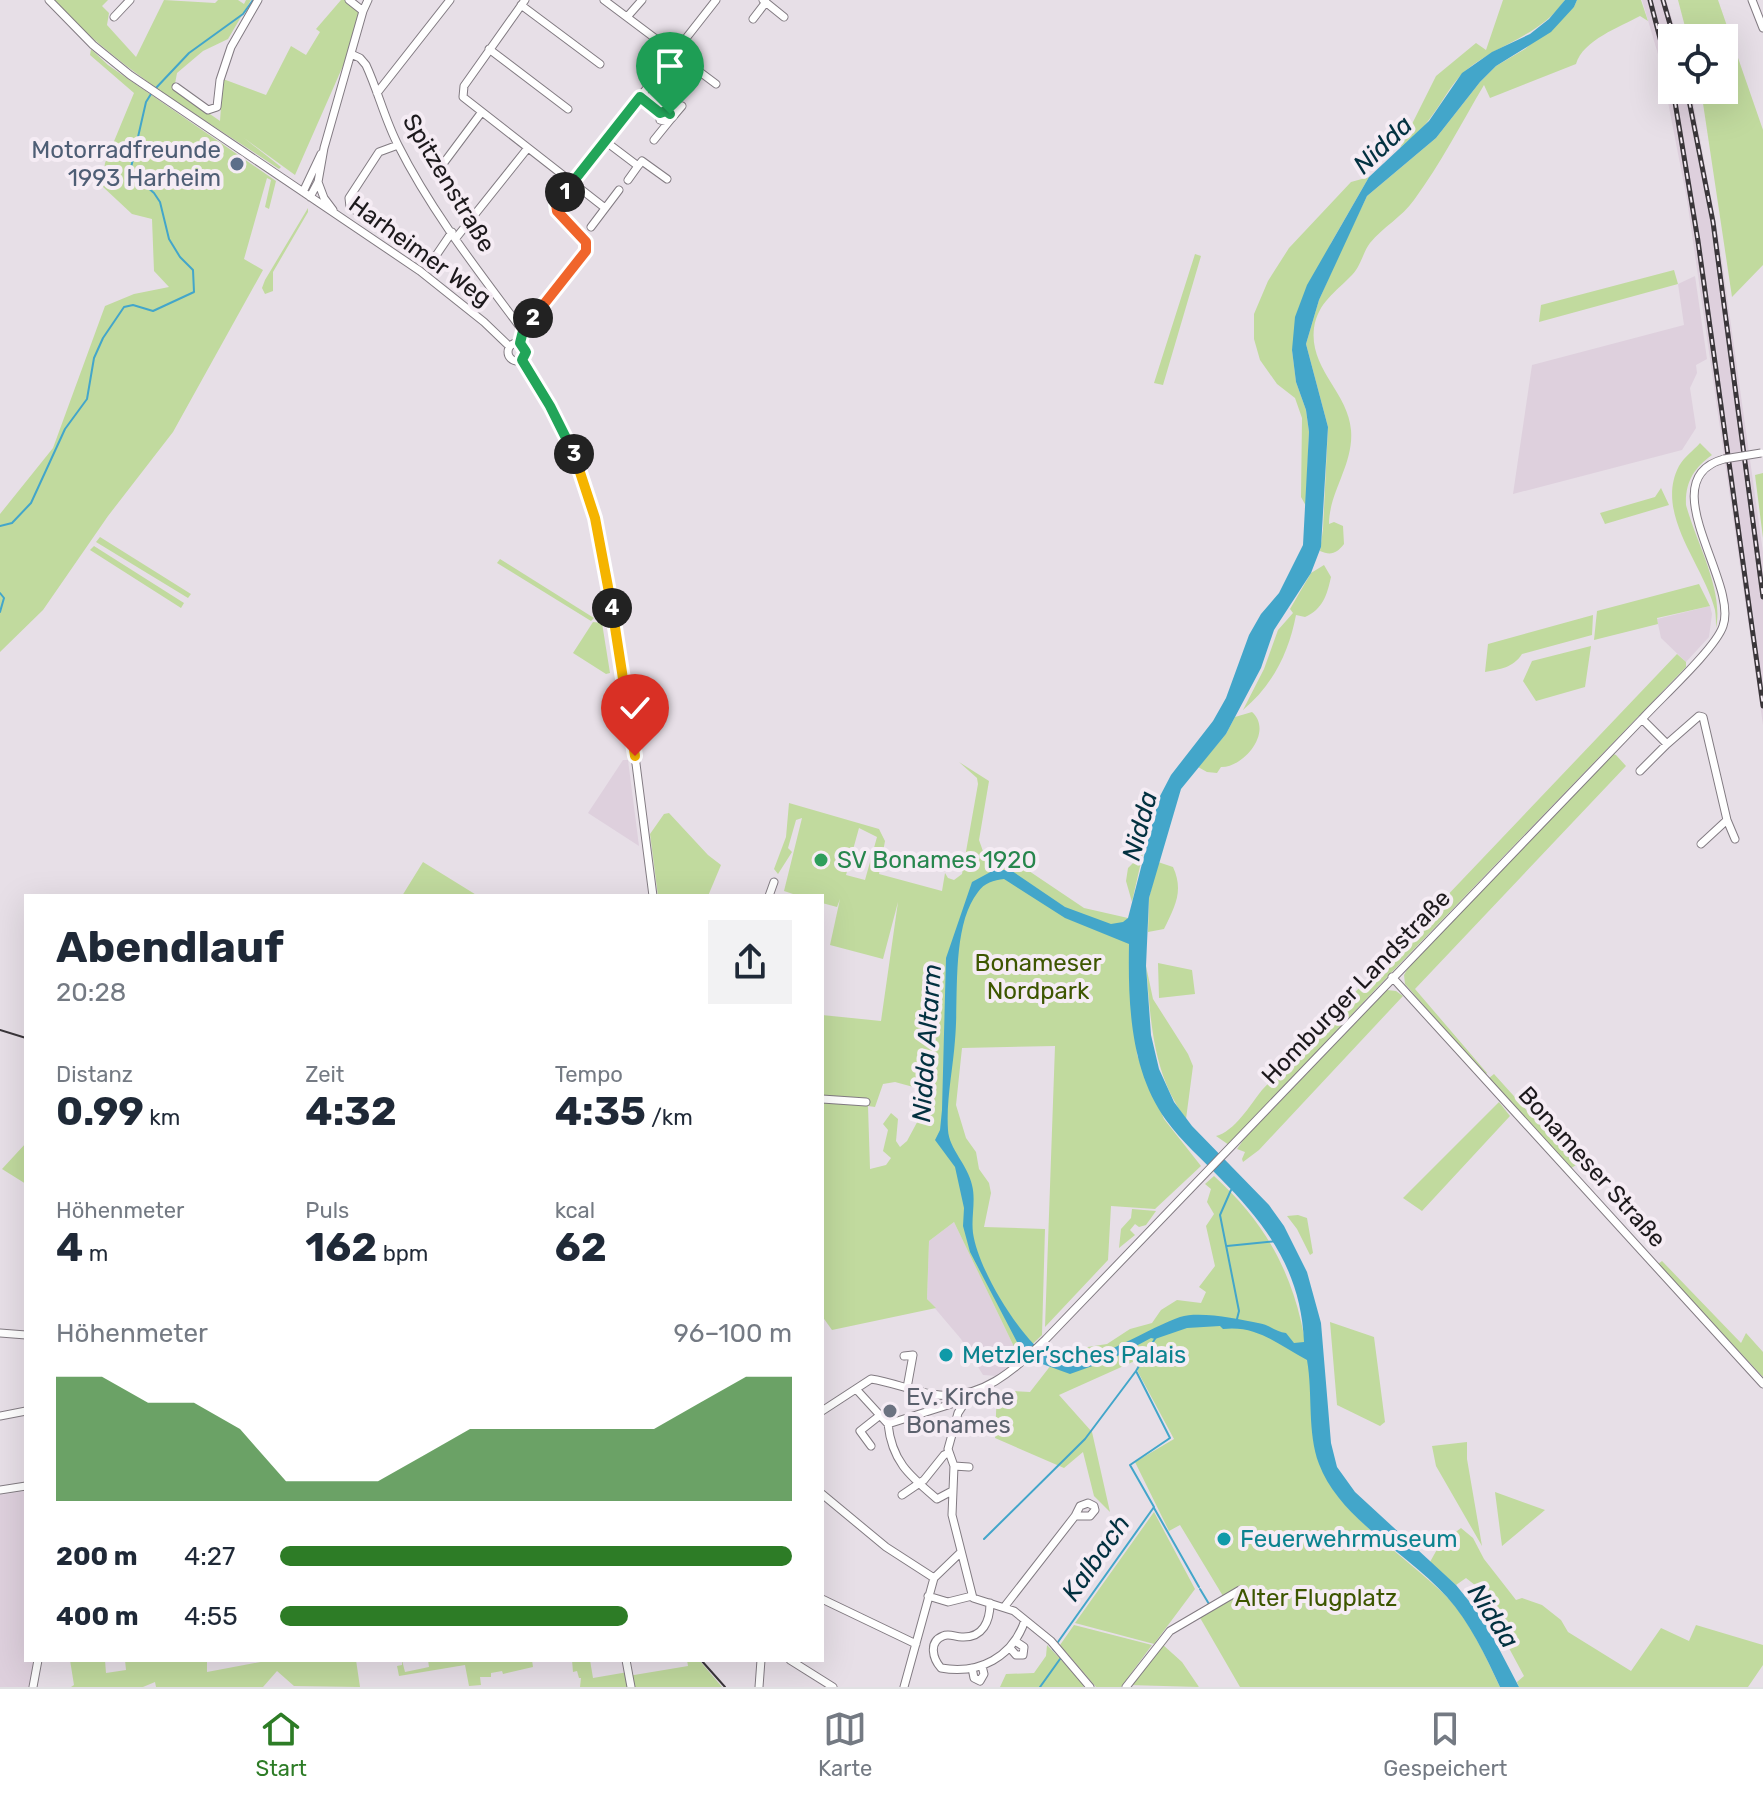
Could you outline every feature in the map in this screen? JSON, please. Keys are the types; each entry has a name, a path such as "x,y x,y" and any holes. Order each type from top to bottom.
{"street":[{"name":"Harheimer Weg","path":"49,0 93,45 130,75 442,287 509,346"},
{"path":"114,17 130,0"},
{"path":"176,87 208,110 217,107 220,80 231,47 258,0"},
{"path":"349,0 363,11"},
{"path":"306,194 324,148 368,0"},
{"path":"377,93 450,0"},
{"path":"604,0 716,84"},
{"path":"627,17 642,0"},
{"path":"522,360 526,352 520,343 523,331 586,251 586,242 557,211 556,204 716,0"},
{"path":"1752,0 1763,28"},
{"path":"753,19 764,1 784,17"},
{"path":"600,64 523,3 462,90 464,100 605,208"},
{"path":"489,49 568,109"},
{"name":"Spitzenstraße","path":"351,54 363,60 398,145 454,235 523,331"},
{"path":"640,97 660,113 669,112 670,120"},
{"path":"654,140 682,106"},
{"path":"437,172 481,113"},
{"path":"605,141 638,166"},
{"path":"398,145 379,152 349,198 350,207 430,259 435,257 527,149"},
{"path":"324,148 318,182 324,198 337,214"},
{"path":"628,180 642,161 667,179"},
{"path":"306,194 318,182"},
{"path":"591,227 619,190"},
{"path":"520,343 509,346 509,357 515,361 522,360"},
{"path":"522,360 571,448 595,518 635,756 653,894"},
{"name":"Homburger Landstraße","path":"888,1424 1000,1380 1043,1342 1710,646 1725,622 1722,594 1694,502 1700,476 1710,465 1724,459 1762,453"},
{"path":"1640,771 1699,716 1703,717 1727,820 1735,839"},
{"path":"1642,719 1667,744"},
{"path":"1701,844 1727,820"},
{"path":"770,894 774,882"},
{"name":"Bonameser Straße","path":"1392,977 1763,1384"},
{"path":"824,1099 866,1102"},
{"path":"0,1333 24,1335"},
{"path":"904,1356 913,1355 907,1388"},
{"path":"824,1410 871,1379 959,1398 948,1445 954,1466 952,1515 972,1596 975,1600 1005,1606 1025,1620 1055,1646 1090,1687"},
{"path":"856,1389 888,1424 896,1458 919,1484 937,1499 952,1491"},
{"path":"0,1416 24,1411"},
{"path":"871,1446 860,1431 879,1416"},
{"path":"902,1495 919,1484 949,1453"},
{"path":"954,1466 969,1467"},
{"path":"0,1490 24,1486"},
{"path":"824,1496 886,1547 934,1578"},
{"path":"1005,1606 1075,1516"},
{"path":"904,1687 934,1578 960,1553"},
{"path":"1126,1687 1170,1631 1240,1590"},
{"path":"928,1596 948,1602 972,1596"},
{"path":"824,1600 916,1644"},
{"path":"990,1603 989,1619 981,1631 968,1637 944,1635 934,1646 934,1657 941,1668 972,1668 998,1658 1012,1645 1025,1620"},
{"path":"33,1687 38,1662"},
{"path":"626,1662 631,1687"},
{"path":"759,1687 761,1662"},
{"path":"793,1662 824,1685 833,1687"},
{"path":"972,1668 974,1678 980,1681 984,1674 982,1666"}],"shaded area":[{"path":"1642,0 1666,0 1674,24 1658,24 1658,54"},
{"path":"1668,104 1694,104 1719,240 1763,552 1763,725 1687,200"},
{"path":"1695,276 1707,359 1696,365 1697,373 1690,388 1696,428 1682,450 1513,494 1532,365 1684,325 1678,284"},
{"path":"1710,606 1709,637 1686,662 1661,638 1657,619"},
{"path":"623,760 628,760 639,846 588,813"},
{"path":"954,1222 1019,1357 997,1376 983,1375 961,1339 927,1299 929,1241"},
{"path":"24,1491 24,1662 38,1662 33,1687 0,1687 0,1495"}],"green space":[{"path":"54,0 108,0 102,6 109,13 107,25 136,57 164,0 215,3 218,0 238,0 244,4 246,0 251,0 228,39 203,51 177,73 174,89 220,121 223,79 266,95 291,46 306,55 320,32 316,29 341,0 346,0 359,12 346,59 295,175 244,138 281,167 279,169 133,71"},
{"path":"1503,0 1565,0 1544,22 1464,72 1428,121 1400,148 1436,76 1476,43 1486,50"},
{"path":"1577,0 1641,0 1648,21 1640,16 1594,41 1576,64 1490,98 1484,85 1414,200 1370,243 1355,271 1319,311 1314,328 1317,356 1343,404 1351,430 1349,455 1333,501 1329,524 1334,522 1343,526 1344,544 1334,553 1320,551 1328,427 1306,344 1319,300 1343,246 1367,196 1436,138 1496,66 1525,49 1574,7"},
{"path":"1678,0 1718,0 1726,24 1684,24"},
{"path":"91,49 108,65 276,181 269,209 265,207 271,180 267,178 244,259 263,270 173,432 108,516 43,610 0,652 0,514 53,448 105,306 134,294 169,287 154,271 152,219 132,214 102,186 105,163 134,93 90,55"},
{"path":"1738,58 1763,130 1763,265 1732,297 1703,104 1738,104"},
{"path":"1369,177 1331,243 1292,350 1296,382 1306,410 1309,432 1306,506 1301,497 1302,418 1295,398 1277,384 1260,360 1254,339 1254,314 1268,281 1289,248 1351,182"},
{"path":"308,208 273,272 273,291 265,294 262,288 265,280"},
{"path":"1195,254 1201,256 1163,385 1154,383"},
{"path":"1674,270 1678,284 1539,322 1541,305"},
{"path":"1700,443 1712,455 1692,476 1686,505 1713,582 1717,613 1716,628 1715,610 1677,521 1673,502 1673,484 1679,466"},
{"path":"1763,473 1763,538 1755,475"},
{"path":"1661,488 1669,505 1605,524 1600,513 1655,497"},
{"path":"100,537 191,594 188,598 96,542"},
{"path":"94,546 184,603 181,608 90,550"},
{"path":"500,559 594,618 591,621 497,563"},
{"path":"1324,565 1331,577 1323,601 1305,617 1296,615 1278,667 1263,690 1243,710 1264,669 1278,630 1293,613 1290,609 1311,573"},
{"path":"1699,584 1710,606 1657,618 1658,624 1594,640 1597,611"},
{"path":"1593,615 1592,635 1522,654 1510,665 1485,672 1488,644"},
{"path":"593,622 602,623 610,673 606,674 573,653"},
{"path":"1591,646 1585,687 1536,701 1523,681 1532,661"},
{"path":"1677,654 1686,662 1686,667 1229,1145 1216,1136 1236,1123 1262,1090"},
{"path":"1252,712 1260,729 1258,738 1246,755 1230,766 1221,767 1217,773 1198,767 1226,734 1235,717"},
{"path":"1611,753 1626,766 1415,989 1487,1073 1485,1075 1405,984 1404,975 1409,966"},
{"name":"Bonameser Nordpark","path":"959,762 989,781 979,840 984,854 1014,861 1084,908 1128,918 1137,1055 1164,1119 1201,1166 1155,1209 1111,1206 1108,1260 1045,1327 1055,1046 962,1048 956,1105 966,1138 976,1152 979,1169 989,1183 991,1193 984,1227 1045,1229 1042,1335 1019,1357 954,1222 929,1241 927,1299 936,1308 832,1330 824,1319 824,1103 868,1104 863,1098 824,1096 824,1015 881,1021 898,902 883,959 830,945 840,899 837,907 824,904 824,894 784,891 802,818 796,820 788,848 792,852 778,874 774,869 786,837 789,803 879,829 885,841 879,874 942,891 945,873 954,880 962,874 977,778","holes":["859,828 877,837 865,880 846,875","895,1082 917,1088 916,1098 929,1100 907,1141 900,1147 896,1141 898,1119 891,1113 883,1124 888,1130 883,1151 891,1158 886,1165 870,1169 868,1106 875,1107 883,1084"]},
{"path":"669,813 721,865 709,894 658,894 650,834 664,814"},
{"path":"1143,853 1132,902 1126,881 1128,868"},
{"path":"423,862 475,894 403,894"},
{"path":"1158,862 1173,867 1178,891 1164,929 1148,932 1149,898"},
{"path":"1158,963 1192,970 1195,994 1159,998"},
{"path":"1146,966 1153,999 1193,1066 1186,1119 1166,1083 1155,1046"},
{"path":"1387,990 1403,996 1259,1150 1243,1162 1245,1152 1237,1149 1244,1139"},
{"path":"1494,1074 1576,1165 1570,1169 1489,1078"},
{"path":"1499,1102 1510,1116 1422,1211 1403,1198"},
{"path":"24,1145 24,1183 2,1169"},
{"name":"Alter Flugplatz","path":"1214,1176 1236,1198 1270,1243 1293,1292 1306,1348 1317,1443 1327,1479 1363,1523 1453,1604 1476,1638 1500,1687 1240,1687 1199,1616 1226,1601 1180,1525 1169,1531 1135,1462 1174,1439 1138,1372 1137,1360 1059,1395 1092,1432 1110,1512 1094,1496 1083,1452 1064,1468 995,1438 997,1390 1030,1392 1062,1351 1107,1344 1130,1329 1152,1323 1161,1310 1177,1300 1201,1303 1206,1292 1199,1287 1215,1266 1206,1226 1214,1214 1207,1202 1211,1189 1205,1184"},
{"path":"1132,1209 1156,1211 1146,1225 1139,1227 1135,1224 1130,1230 1135,1235 1119,1248 1121,1229 1131,1218"},
{"path":"1287,1216 1307,1218 1313,1253 1310,1255"},
{"path":"1662,1261 1741,1343 1746,1333 1763,1352 1763,1377 1658,1264"},
{"path":"1330,1322 1374,1337 1385,1422 1380,1426 1337,1405"},
{"path":"1467,1442 1467,1459 1482,1546 1436,1466 1432,1446"},
{"path":"1495,1492 1545,1510 1502,1546"},
{"path":"1154,1512 1195,1589 1154,1644 1075,1623"},
{"path":"1461,1528 1473,1538 1484,1559 1516,1600 1522,1598 1542,1605 1561,1620 1568,1632 1631,1671 1661,1628 1689,1641 1696,1625 1763,1645 1763,1665 1748,1687 1519,1687 1517,1682 1524,1676 1485,1593 1466,1578 1456,1585 1430,1562 1440,1544"},
{"path":"1074,1625 1152,1645 1121,1687 1096,1687 1060,1645"},
{"path":"1162,1644 1182,1662 1199,1687 1128,1685"},
{"path":"1047,1645 1085,1685 1083,1687 1000,1687 1006,1674 1034,1673 1046,1656"},
{"path":"70,1662 105,1662 106,1673 126,1670 125,1662 207,1662 207,1672 260,1662 356,1662 360,1687 294,1686 277,1671 263,1687 156,1687 155,1682 143,1687 71,1687 74,1685"},
{"path":"402,1662 405,1672 429,1667 428,1662 532,1662 533,1667 503,1674 502,1671 491,1673 491,1677 480,1677 481,1685 469,1686 465,1665 399,1676 397,1666"},
{"path":"572,1662 590,1662 593,1678 628,1672 629,1676 688,1666 687,1662 701,1662 722,1687 580,1687 581,1678 577,1671 573,1672"}],"water":[{"path":"1565,0 1577,0 1551,32 1496,66 1436,138 1367,196 1319,300 1306,344 1328,427 1321,547 1311,573 1274,630 1261,668 1226,734 1181,789 1149,898 1146,966 1151,1035 1159,1069 1174,1102 1192,1126 1269,1205 1284,1226 1307,1272 1321,1323 1331,1443 1337,1467 1355,1492 1456,1585 1485,1622 1519,1687 1500,1687 1470,1628 1447,1597 1359,1519 1329,1484 1315,1452 1307,1360 1257,1333 1220,1326 1187,1328 1151,1338 1112,1359 1070,1374 1034,1361 1017,1342 970,1252 955,1167 935,1140 940,1130 942,1110 946,958 972,882 996,869 1012,871 1065,907 1111,924 1128,918 1159,798 1171,775 1213,721 1226,698 1249,635 1261,614 1279,593 1303,545 1309,432 1306,410 1296,382 1292,350 1295,317 1307,285 1369,177 1429,121 1462,73 1492,52 1530,34 1549,19","holes":["1004,879 1065,918 1129,944 1129,989 1134,1035 1138,1058 1154,1101 1179,1136 1253,1214 1279,1252 1296,1294 1304,1342 1294,1343 1286,1333 1262,1324 1219,1316 1188,1315 1088,1358 1064,1363 1047,1356 1031,1342 999,1297 976,1247 972,1185 948,1130 960,943 969,906 980,889 997,880"]}],"waterway":[{"path":"155,89 189,53 243,14 253,0"},
{"path":"0,526 12,523 31,503 65,429 87,399 94,358 124,307 133,305 153,311 194,292 193,270 169,239 160,202 130,172 146,102 151,94"},
{"path":"0,593 4,598 0,612"},
{"path":"1231,1190 1220,1215 1239,1311 1237,1319"},
{"path":"1227,1246 1277,1241"},
{"name":"Kalbach","path":"1055,1651 1053,1649 1154,1507 1130,1465 1170,1438 1136,1371 1156,1337"},
{"path":"984,1539 1085,1439 1136,1371"},
{"path":"1154,1508 1199,1587"},
{"path":"1200,1589 1209,1604"},
{"name":"Kalbach","path":"1040,1687 1060,1659"}],"tram line":[{"path":"0,1030 24,1037"},
{"path":"703,1662 725,1687"}],"railway":[{"path":"1650,0 1658,31"},
{"path":"1663,0 1670,24"},
{"path":"1675,104 1698,241 1763,706"},
{"path":"1690,104 1713,222 1763,597"}],"place":[{"name":"Motorradfreunde 1993 Harheim","path":"237,164"},
{"name":"SV Bonames 1920","path":"821,860"},
{"name":"Metzler’sches Palais","path":"946,1355"},
{"name":"Ev. Kirche Bonames","path":"890,1411"},
{"name":"Feuerwehrmuseum","path":"1224,1539"}],"route":[{"path":"635,756 595,518 571,448 522,360 526,352 520,343 523,331 586,251 586,242 557,211 556,204 640,97 660,113 666,111 670,114"}],"water label":[{"name":"Nidda","path":"1383,145"},
{"name":"Nidda","path":"1140,826"},
{"name":"Nidda Altarm","path":"927,1043"},
{"name":"Nidda","path":"1493,1616"}]}
